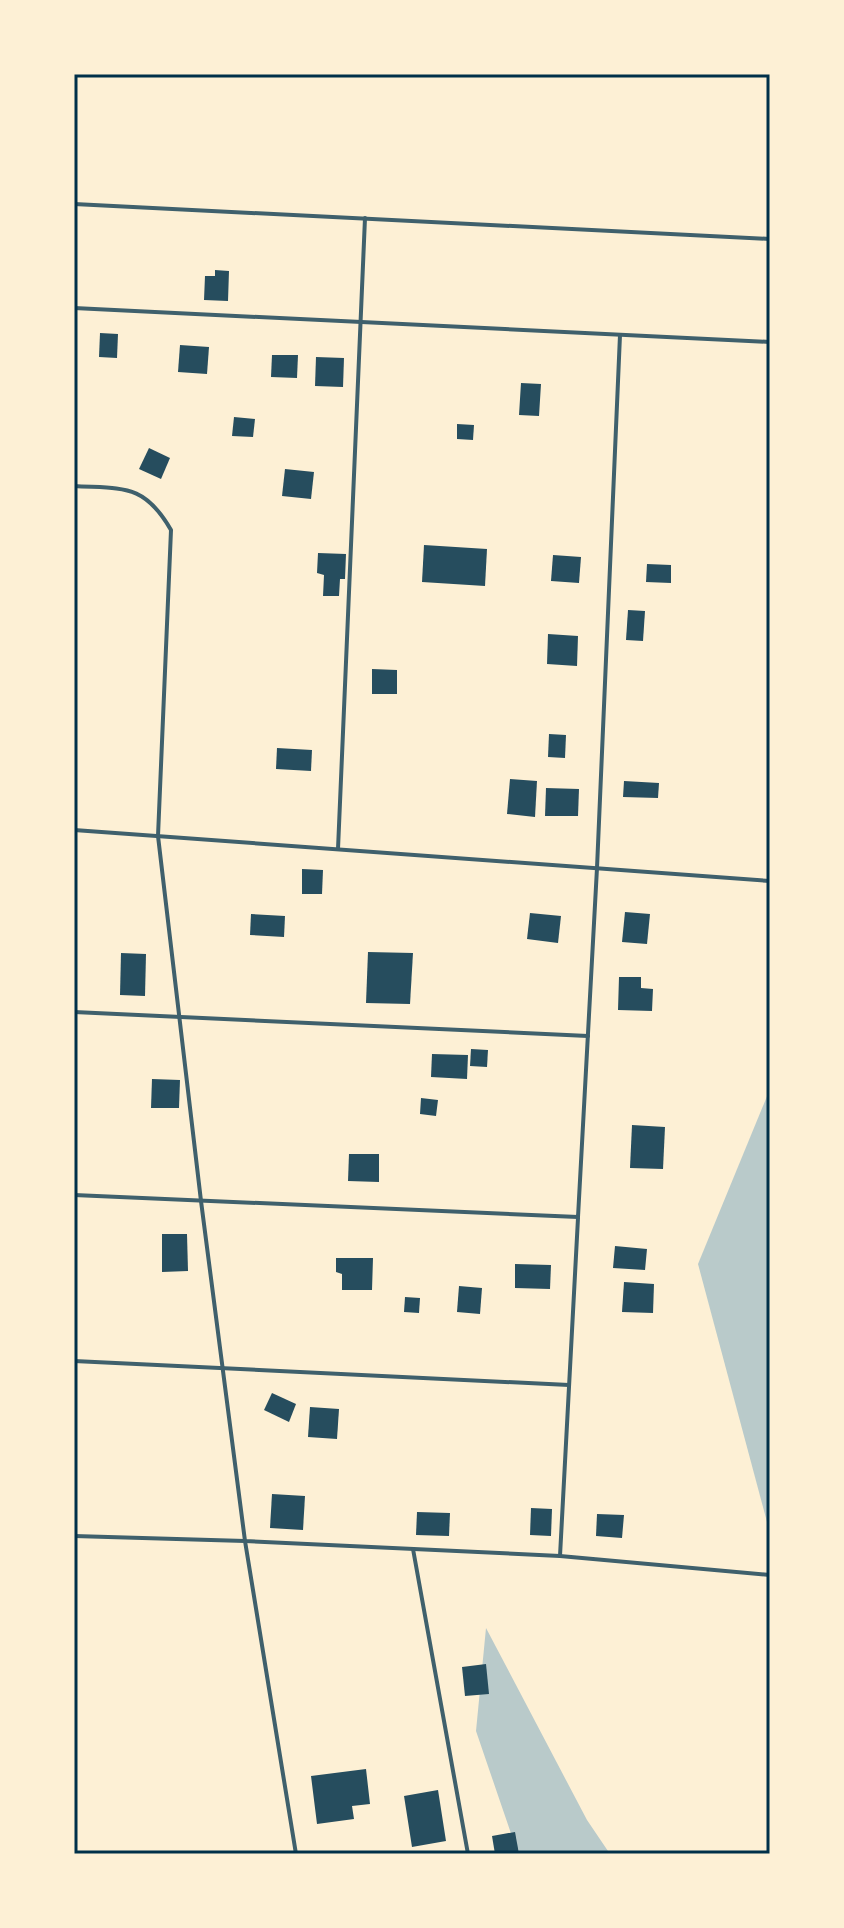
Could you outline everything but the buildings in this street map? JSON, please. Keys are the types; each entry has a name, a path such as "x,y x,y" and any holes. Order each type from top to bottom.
{"lane":[{"path":"74,204 770,239"},
{"path":"338,849 365,218"},
{"path":"74,308 770,342"},
{"path":"560,1556 597,868 620,335"},
{"path":"74,486 125,489 146,497 159,509 171,530 158,836 245,1541 296,1854"},
{"path":"74,830 770,881"},
{"path":"74,1012 588,1036"},
{"path":"74,1195 578,1217"},
{"path":"74,1361 569,1385"},
{"path":"74,1536 560,1556 770,1575"},
{"path":"413,1549 468,1854"}],"shaded area":[{"path":"770,1089 770,1523 767,1522 698,1264"},
{"path":"486,1628 587,1820 610,1854 518,1854 476,1731"}]}
